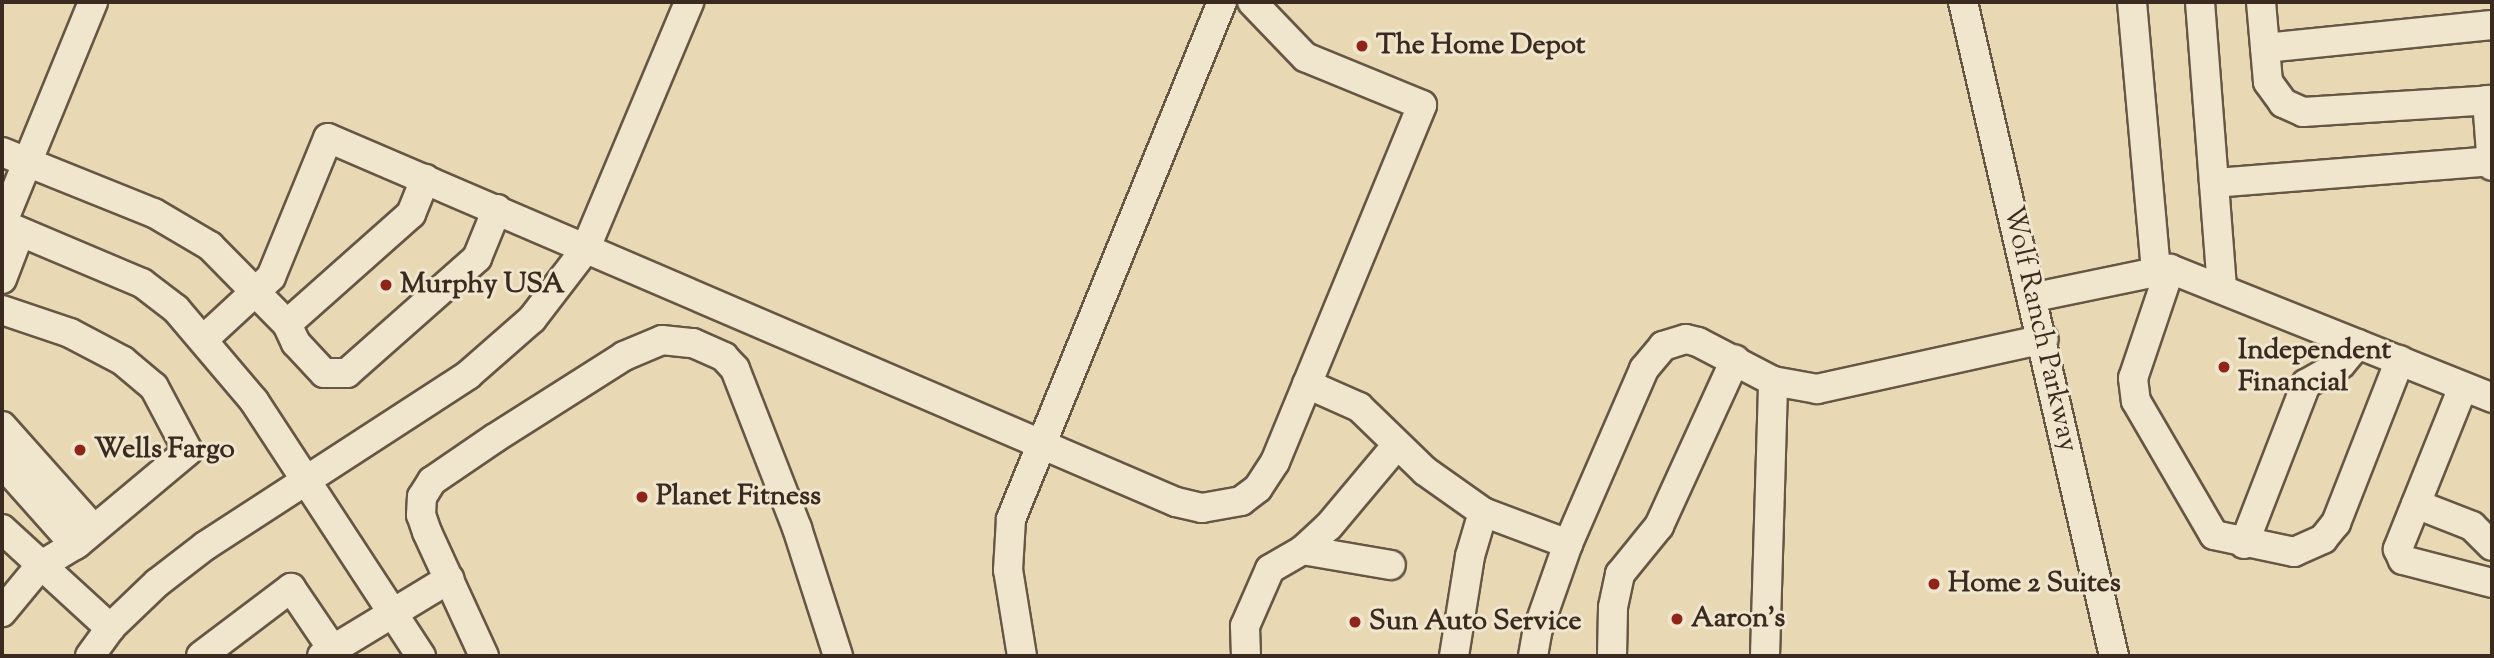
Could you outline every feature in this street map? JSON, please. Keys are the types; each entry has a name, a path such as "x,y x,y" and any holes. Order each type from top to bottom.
{"street":[{"path":"2,279 8,227 28,163 93,2"},
{"path":"90,656 110,628 177,568 500,349 561,285 585,250 689,2"},
{"path":"1022,656 1008,542 1018,497 1222,2"},
{"path":"204,338 271,277 328,138 1176,502 1217,507 1241,501 1267,477 1422,105 1305,57 1252,2"},
{"name":"Wolf Ranch Parkway","path":"1963,2 2035,297 2114,656"},
{"path":"2132,2 2163,270 2133,378 2136,401 2214,535 2244,544 2294,552 2323,539 2336,523 2400,360"},
{"path":"2200,2 2222,289"},
{"path":"2214,183 2492,163 2490,100 2303,112 2283,103 2268,82 2261,2"},
{"path":"2265,48 2492,25"},
{"path":"2,152 154,214 210,246 287,324 296,344 324,373 347,373 477,258 497,209"},
{"path":"287,324 411,214 425,179"},
{"path":"8,227 142,283 204,338 254,401 421,656"},
{"path":"2035,297 2163,270 2222,289 2492,398"},
{"path":"2,310 70,333 123,360 154,387 188,450 84,536 40,566 2,612"},
{"path":"1533,656 1538,629 1568,544 1653,353 1686,339 1735,360 1773,381 1796,388 1844,385 2044,339"},
{"path":"484,656 421,515 422,497 432,481 624,356 662,340 693,343 724,356 735,369 797,528 838,656"},
{"path":"2244,544 2306,384 2341,364 2358,344"},
{"path":"1612,656 1612,607 1620,574 1659,526 1735,360"},
{"path":"1765,656 1773,381"},
{"path":"1307,384 1359,407 1397,445 1483,512 1568,544"},
{"path":"2463,387 2398,549 2403,560 2492,583"},
{"path":"2,426 84,536"},
{"path":"1246,656 1245,626 1266,577 1282,558 1303,550 1329,526 1397,445"},
{"path":"2,463 84,536"},
{"path":"2416,504 2472,526 2492,546"},
{"path":"1454,656 1470,556 1483,512"},
{"path":"2,529 110,628"},
{"path":"1303,550 1391,565"},
{"path":"201,656 291,587 331,654 449,579"}],"place":[{"name":"The Home Depot","path":"1362,46"},
{"name":"Murphy USA","path":"386,285"},
{"name":"Independent Financial","path":"2224,367"},
{"name":"Wells Fargo","path":"80,450"},
{"name":"Planet Fitness","path":"642,497"},
{"name":"Home 2 Suites","path":"1934,584"},
{"name":"Aaron's","path":"1677,619"},
{"name":"Sun Auto Service","path":"1355,622"}]}
